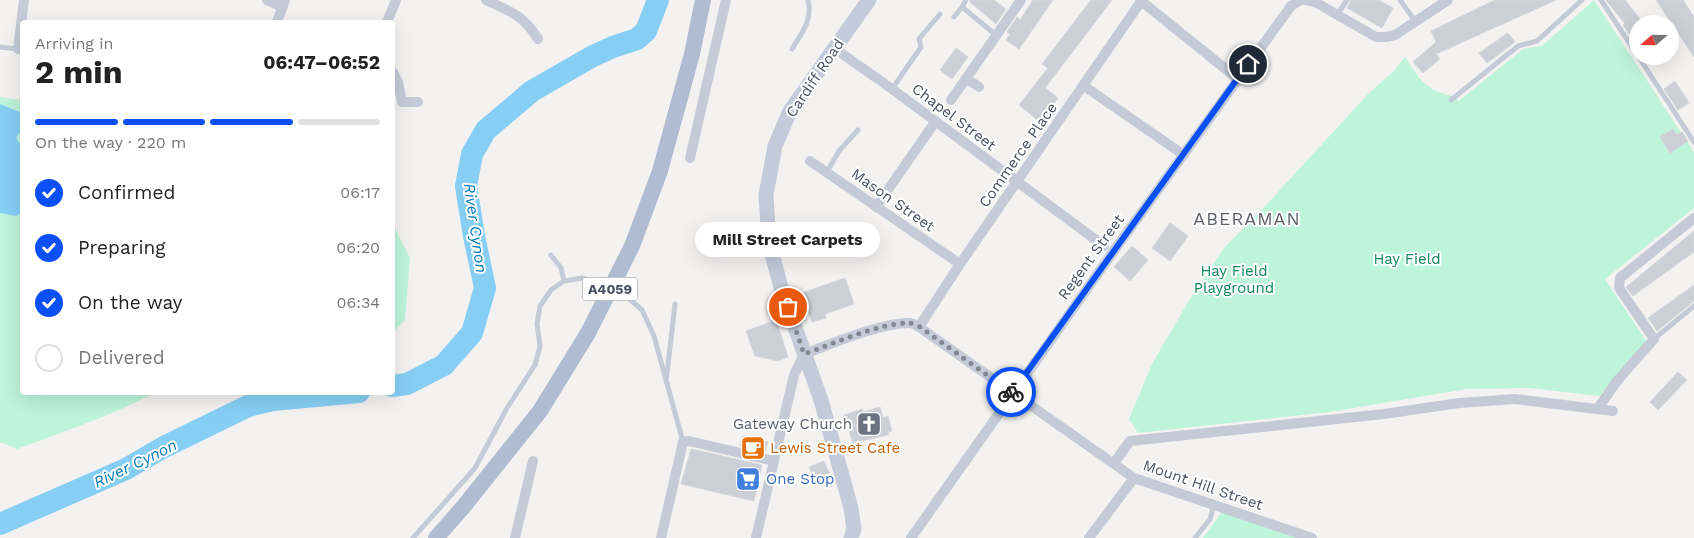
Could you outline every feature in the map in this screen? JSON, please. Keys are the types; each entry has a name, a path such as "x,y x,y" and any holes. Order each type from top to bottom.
{"main road":[{"name":"A4059","path":"436,538 540,411 588,333 632,246 660,171 692,54 703,0"},
{"name":"Cardiff Road","path":"851,538 854,529 851,508 821,400 781,287 769,243 766,195 775,146 790,111 869,0"}],"street":[{"path":"22,20 24,0"},
{"path":"266,0 284,4 278,20"},
{"path":"388,20 396,0"},
{"path":"486,0 514,13 528,23 538,39"},
{"path":"690,158 726,0"},
{"path":"951,100 1021,0"},
{"path":"1141,0 1238,79"},
{"name":"Commerce Place","path":"920,327 960,264 1084,86 1141,0"},
{"name":"Regent Street","path":"911,538 1107,260 1291,6 1300,0"},
{"path":"1306,0 1315,2 1376,37 1386,38 1395,35 1448,0"},
{"name":"Chapel Street","path":"834,48 1104,246"},
{"path":"395,76 402,102 418,102"},
{"path":"966,78 979,88"},
{"path":"1084,86 1184,155"},
{"path":"876,207 935,122"},
{"name":"Mason Street","path":"810,161 960,264"},
{"path":"1598,408 1617,381 1654,339 1619,288 1620,278 1694,218"},
{"path":"756,538 794,376 804,354 876,329 911,323 920,327"},
{"name":"Mount Hill Street","path":"920,327 1134,478 1312,538"},
{"path":"1114,463 1130,441 1384,414 1459,403 1515,399 1613,411"},
{"path":"661,538 683,442 774,461"},
{"path":"515,538 534,461"},
{"path":"1088,538 1134,478"}],"lane":[{"path":"792,49 806,27 810,7 808,0"},
{"path":"954,17 966,0"},
{"path":"1337,15 1347,0"},
{"path":"1400,0 1416,21"},
{"path":"1451,100 1518,46 1537,41 1582,0"},
{"path":"1601,0 1629,42"},
{"path":"962,7 996,35"},
{"path":"892,89 921,47 919,39 940,14"},
{"path":"0,47 20,50"},
{"path":"1644,65 1694,142"},
{"path":"827,172 839,151 858,130"},
{"path":"551,255 561,268 564,281"},
{"path":"413,538 475,468 507,408 535,365 540,346 537,324 540,306 551,290 564,281 582,278 598,283 626,296 642,310 654,336 683,442"},
{"path":"666,385 676,304"},
{"path":"1654,339 1694,306"},
{"path":"1195,538 1210,519 1214,505"}],"green space":[{"name":"Hay Field","path":"1594,0 1629,53 1629,65 1637,65 1694,152 1694,208 1605,279 1646,341 1599,396 1530,388 1467,389 1330,412 1138,433 1129,419 1153,362 1187,304 1225,247 1369,93 1394,71 1405,57 1425,84 1437,92 1452,96 1459,101 1523,49 1542,46"},
{"path":"0,97 20,100 20,395 151,395 70,430 17,449 0,442"},
{"path":"395,229 410,258 405,320 395,330"},
{"path":"1222,512 1297,538 1203,538"}],"water":[{"path":"0,104 20,112 20,132 16,138 20,144 20,214 16,216 0,213"}],"building":[{"path":"970,0 994,0 1006,9 996,24"},
{"path":"1033,0 1053,0 1019,49 1006,40 1010,34 1007,32 1017,17 1020,20"},
{"path":"1091,0 1112,0 1045,88 1058,98 1040,122 1019,105 1048,68 1042,64"},
{"path":"1351,0 1378,0 1393,8 1382,28 1347,8"},
{"path":"1495,0 1556,0 1436,54 1440,59 1423,73 1413,62 1436,42 1431,31"},
{"path":"1606,0 1625,0 1637,15 1629,15 1629,33 1623,25 1625,24"},
{"path":"1656,0 1683,0 1694,17 1694,57 1679,34 1679,15 1666,15"},
{"path":"1508,33 1515,42 1487,63 1479,53"},
{"path":"956,48 968,57 952,79 940,70"},
{"path":"1675,81 1689,103 1678,110 1664,89"},
{"path":"1673,129 1677,135 1682,132 1688,141 1670,153 1660,137"},
{"path":"1170,223 1188,236 1170,261 1152,248"},
{"path":"1694,231 1694,252 1633,296 1626,287"},
{"path":"1132,246 1148,260 1130,281 1114,267"},
{"path":"845,278 854,304 825,314 826,318 812,322 802,293"},
{"path":"1694,285 1694,301 1657,331 1648,318"},
{"path":"776,320 788,357 778,361 755,356 746,331"},
{"path":"1678,372 1687,380 1658,410 1650,402"},
{"name":"Gateway Church","path":"880,407 883,418 888,416 892,431 888,432 888,435 853,443 844,415 862,409 863,412"},
{"path":"743,436 768,442 765,452 740,446"},
{"path":"691,449 762,465 754,501 681,484"},
{"path":"824,461 831,477 816,483 809,467"}],"waterway":[{"name":"River Cynon","path":"395,386 407,384 444,365 472,333 485,288 466,186 472,154 486,130 532,91 593,56 637,39 646,31 658,0"},
{"name":"River Cynon","path":"0,524 126,469 164,447 248,406 273,400 327,395"}],"way so far":[{"path":"788,307 804,354 876,329 911,323 920,327 1011,392"}],"place":[{"name":"Mill Street Carpets","path":"788,307"},
{"name":"Gateway Church","path":"869,424"},
{"name":"Lewis Street Cafe","path":"753,448"},
{"name":"One Stop","path":"748,479"}],"district":[{"name":"ABERAMAN","path":"1247,219"}],"route":[{"path":"1011,392 1248,64"}],"park label":[{"name":"Hay Field Playground","path":"1234,280"}]}
